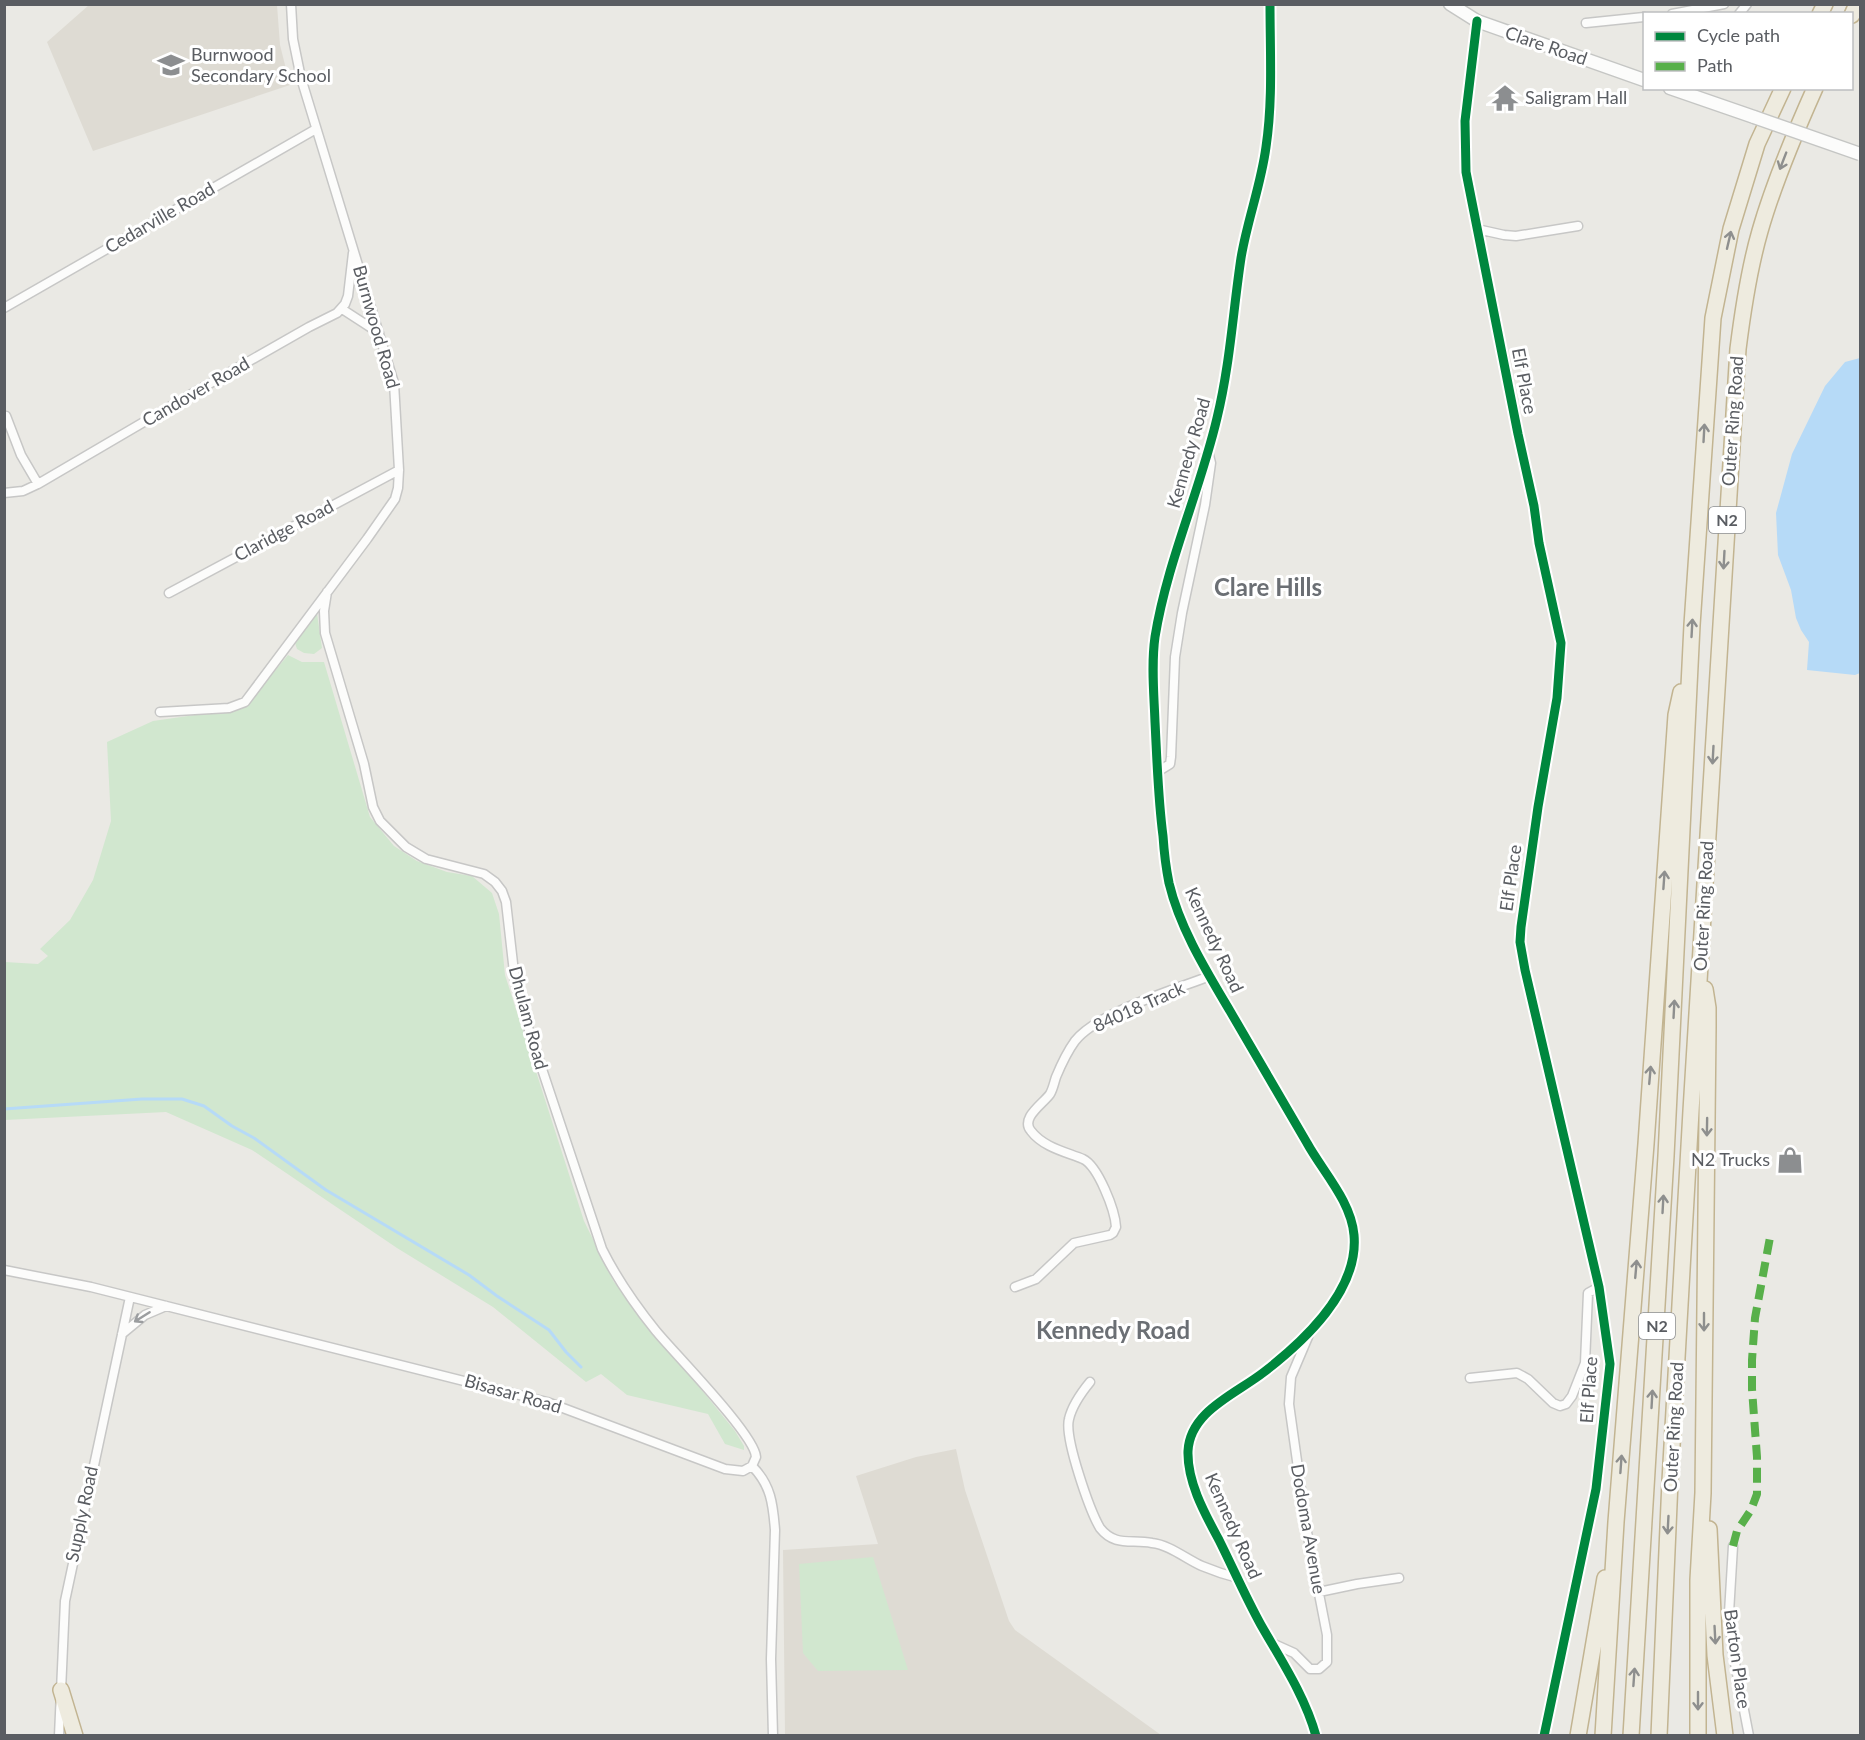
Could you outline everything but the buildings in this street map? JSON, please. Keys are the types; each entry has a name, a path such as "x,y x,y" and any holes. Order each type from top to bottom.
{"highway":[{"name":"Outer Ring Road","path":"1631,1736 1665,1180 1690,669 1713,318 1721,273 1757,144 1782,90"},
{"name":"Outer Ring Road","path":"1659,1736 1670,1481 1690,1123 1738,349 1759,233 1786,154 1814,90"},
{"path":"1604,1736 1616,1522 1644,1178 1677,715 1682,689 1690,669"},
{"path":"1698,1736 1698,1580 1703,1493 1708,1027 1708,1008 1701,964"},
{"path":"1703,1493 1708,1516 1715,1655 1724,1733"},
{"path":"1578,1736 1616,1522"},
{"path":"1567,1736 1594,1621 1599,1610"},
{"path":"61,1690 75,1736"}],"street":[{"name":"Burnwood Road","path":"160,712 230,708 245,702 367,539 395,499 398,488 394,383 296,59 291,4"},
{"name":"Kennedy Road","path":"1270,4 1270,101 1265,152 1257,194 1242,249 1222,398 1166,589 1155,638 1153,663 1162,833 1170,884 1181,917 1210,976 1312,1152 1336,1189 1352,1223 1354,1250 1350,1270 1339,1293 1310,1333 1262,1374 1207,1411 1194,1430 1189,1442 1188,1455 1194,1486 1261,1625 1274,1644 1302,1700 1316,1736"},
{"name":"Clare Road","path":"1450,4 1477,21 1643,80"},
{"path":"1693,12 1724,4"},
{"name":"Clare Road","path":"1586,23 1643,17"},
{"name":"Elf Place","path":"1477,21 1464,136 1466,172 1561,644 1557,698 1535,825 1520,942 1599,1287 1610,1364 1596,1489 1544,1736"},
{"path":"1676,90 1860,154"},
{"name":"Cedarville Road","path":"4,308 316,129"},
{"path":"1477,229 1516,236 1578,226"},
{"path":"353,249 348,296 342,309 380,333"},
{"name":"Candover Road","path":"4,493 23,491 51,477 342,309"},
{"path":"6,416 21,455 38,484"},
{"path":"1157,772 1170,764 1172,756 1175,657 1205,505 1210,463 1208,451"},
{"name":"Claridge Road","path":"169,593 399,470"},
{"name":"Dhulam Road","path":"327,592 324,611 325,633 364,764 373,807 380,821 406,847 426,859 484,874 502,891 508,913 515,981 525,1018 602,1249 628,1295 753,1445 756,1457 752,1466"},
{"name":"84018 Track","path":"1015,1287 1036,1279 1071,1245 1113,1233 1116,1227 1110,1202 1091,1165 1056,1149 1034,1135 1029,1128 1028,1124 1034,1111 1051,1093 1068,1053 1083,1032 1101,1020 1210,976"},
{"name":"Bisasar Road","path":"4,1270 167,1305 547,1402 725,1469 743,1471 752,1466"},
{"path":"1470,1378 1517,1373 1528,1379 1553,1403 1560,1406 1566,1404 1572,1396 1585,1363 1588,1293 1599,1287"},
{"name":"Supply Road","path":"58,1736 64,1601 130,1297"},
{"path":"121,1335 139,1318 167,1305"},
{"name":"Dodoma Avenue","path":"1274,1644 1294,1653 1310,1669 1319,1669 1325,1665 1328,1658 1319,1592 1298,1476 1289,1404 1291,1377 1310,1333"},
{"path":"1090,1382 1081,1394 1071,1415 1069,1434 1092,1512 1104,1533 1120,1542 1136,1541 1160,1545 1204,1567 1238,1578"},
{"path":"752,1466 761,1475 774,1506 771,1733"},
{"name":"Barton Place","path":"1732,1546 1730,1623 1733,1653 1749,1736"},
{"path":"1319,1592 1399,1578"}],"shaded area":[{"name":"Burnwood Secondary School","path":"89,5 277,5 280,45 290,85 93,151 47,42"},
{"path":"956,1449 965,1490 1009,1621 1015,1630 1161,1735 785,1735 783,1550 878,1544 856,1476 916,1457"}],"green space":[{"path":"317,613 322,648 314,654 304,653 297,649 295,643"},
{"path":"288,655 302,662 324,662 370,817 394,846 417,861 447,872 472,876 492,893 499,914 505,975 584,1221 614,1282 735,1431 744,1450 725,1444 708,1414 627,1395 601,1374 586,1382 493,1307 397,1248 252,1150 166,1112 5,1120 5,962 38,964 48,956 40,949 70,920 93,880 111,821 107,742 153,721 237,709 247,704"},
{"path":"873,1557 908,1670 818,1671 803,1653 799,1564"}],"water":[{"path":"1860,358 1860,673 1855,675 1807,670 1809,642 1796,618 1791,590 1778,555 1776,513 1792,454 1825,386 1845,362"}],"waterway":[{"path":"4,1109 142,1099 182,1099 204,1106 254,1138 326,1190 469,1275 549,1330 581,1367"}],"marked path":[{"path":"1733,1546 1737,1531 1751,1510 1757,1494 1752,1360 1755,1318 1771,1232"}],"cycle path":[{"path":"1270,4 1270,94 1264,161 1241,258 1221,398 1210,445 1160,609 1155,637 1153,680 1160,808 1167,871 1180,917 1203,965 1342,1199 1352,1222 1353,1256 1348,1276 1326,1313 1280,1360 1206,1414 1191,1437 1188,1451 1190,1474 1203,1509 1255,1615 1299,1693 1316,1736"},
{"path":"1477,21 1465,121 1466,172 1561,643 1557,698 1538,807 1520,942 1599,1287 1610,1364 1596,1489 1544,1736"}],"place":[{"name":"Burnwood Secondary School","path":"171,65"},
{"name":"Saligram Hall","path":"1505,98"},
{"name":"N2 Trucks","path":"1790,1160"}],"district":[{"name":"Clare Hills","path":"1268,588"},
{"name":"Kennedy Road","path":"1113,1331"}]}
